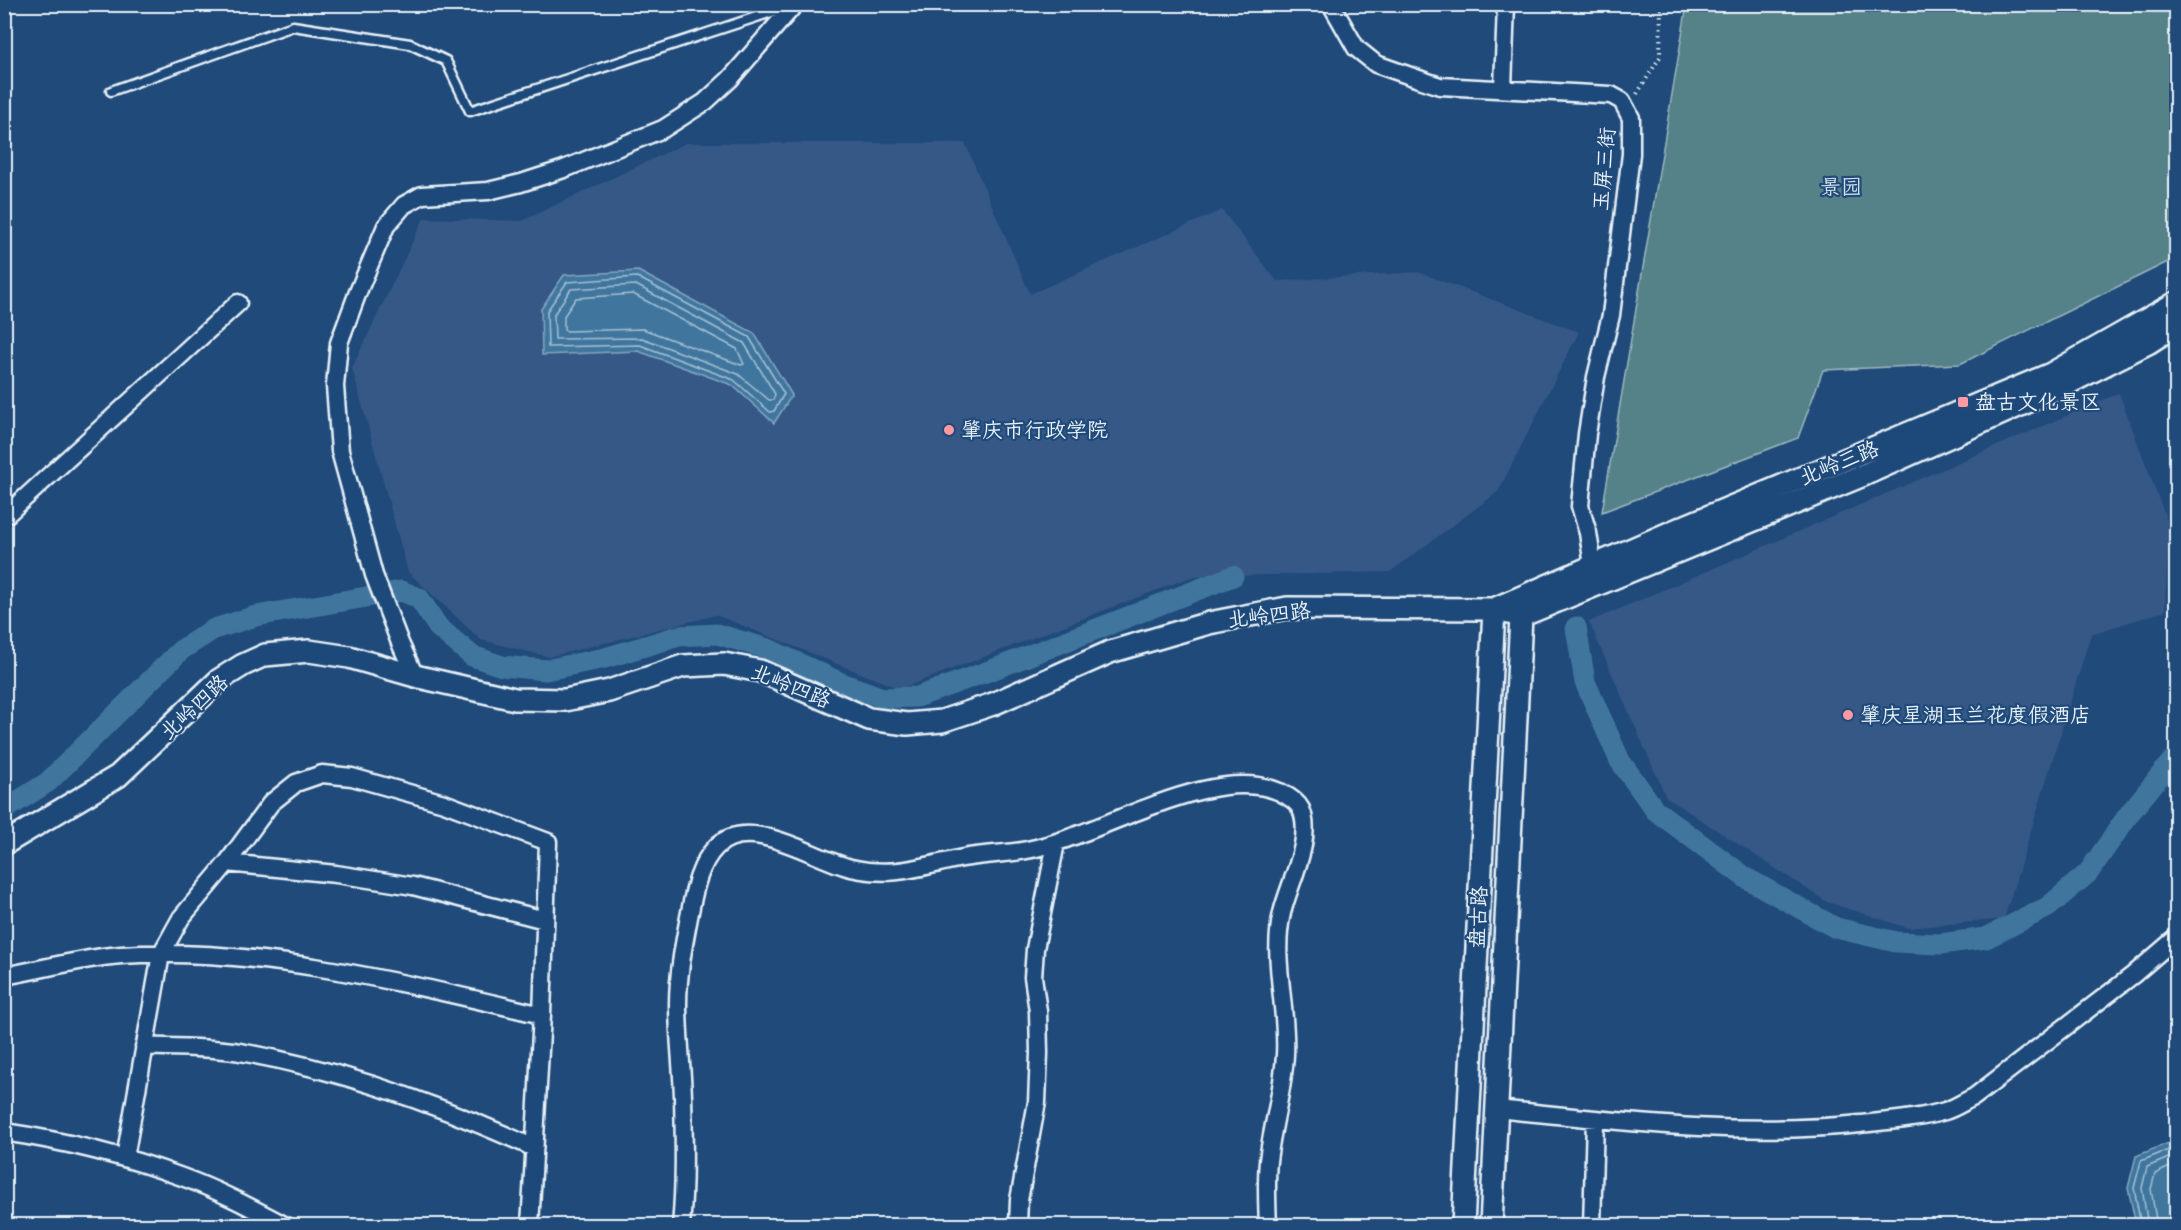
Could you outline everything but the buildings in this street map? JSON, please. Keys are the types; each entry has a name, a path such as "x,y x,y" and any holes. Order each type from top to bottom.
{"street":[{"path":"416,676 375,575 340,450 335,386 339,343 386,226 404,206 422,195 488,191 521,183 564,170 663,129 705,102 730,79 795,4"},
{"name":"玉屏三街","path":"1331,4 1356,48 1376,64 1440,86 1611,95 1622,101 1630,118 1631,154 1611,315 1596,377 1587,434 1580,506 1588,533 1593,565"},
{"path":"1503,88 1506,4"},
{"path":"4,518 238,303"},
{"name":"北岭三路","path":"1494,609 1593,565 2051,374 2176,303"},
{"name":"北岭三路","path":"1521,616 1866,474 2063,386 2176,326"},
{"name":"北岭四路","path":"4,844 118,776 219,680 265,655 309,651 349,657 416,676 515,699 566,700 609,691 683,666 724,664 760,671 869,719 907,724 942,721 993,704 1110,652 1209,623 1287,608 1494,609 1521,616"},
{"name":"盘古路","path":"1462,1226 1494,609"},
{"name":"盘古路","path":"1491,1226 1521,616"},
{"path":"125,1158 161,954 181,918 227,863 271,803 296,783 322,774 352,777 444,803 548,842 542,1015 530,1226"},
{"path":"681,1226 684,1155 678,1004 680,965 693,892 705,862 717,845 733,836 754,836 779,841 847,867 875,872 902,872 963,858 1028,850 1056,843 1193,792 1226,785 1247,784 1270,788 1289,796 1301,807 1305,825 1303,844 1282,912 1279,933 1285,1053 1268,1164 1268,1226"},
{"path":"1018,1226 1020,1200 1037,1102 1039,1053 1038,1011 1033,977 1035,949 1056,843"},
{"path":"227,863 336,874 413,886 545,920"},
{"path":"1496,1109 1595,1119 1742,1129 1820,1128 1895,1121 1946,1111 1974,1097 2133,975 2176,938"},
{"path":"4,976 118,956 161,954 272,962 351,974 542,1015"},
{"path":"1475,978 1503,979"},
{"path":"144,1046 238,1052 313,1067 391,1089 475,1121 534,1148"},
{"path":"1592,1226 1595,1119"},
{"path":"4,1132 38,1137 125,1158 183,1178 286,1226"}],"lane":[{"path":"111,91 293,26 410,44 446,61 470,111 795,4"}],"path":[{"path":"1633,100 1660,57 1661,4"}],"shaded area":[{"name":"肇庆市行政学院","path":"686,143 965,143 1030,294 1222,210 1277,281 1418,272 1579,332 1498,492 1390,572 1191,577 900,689 716,615 549,657 481,640 408,572 352,368 424,218 522,221"},
{"name":"肇庆星湖玉兰花度假酒店","path":"2119,393 2169,526 2165,611 2091,634 2004,919 1908,928 1827,902 1666,797 1589,622"}],"green space":[{"name":"景园","path":"1687,5 2176,5 2176,258 1960,364 1823,370 1798,438 1602,512"}],"water":[{"path":"638,271 754,333 792,395 774,423 732,385 638,351 542,355 541,309 564,275"},
{"path":"2176,1140 2176,1225 2136,1225 2128,1188 2136,1156"}],"waterway":[{"path":"4,810 48,782 181,650 214,629 256,616 401,591 419,598 438,627 472,656 502,666 546,670 605,658 679,636 717,634 768,649 839,682 883,698 917,697 1233,576"},
{"path":"1576,627 1585,682 1620,761 1655,810 1746,878 1836,928 1896,942 1940,944 1986,938 2048,907 2088,873 2129,814 2176,758"}],"place":[{"name":"盘古文化景区","path":"1963,402"},
{"name":"肇庆市行政学院","path":"949,430"},
{"name":"肇庆星湖玉兰花度假酒店","path":"1848,715"}]}
